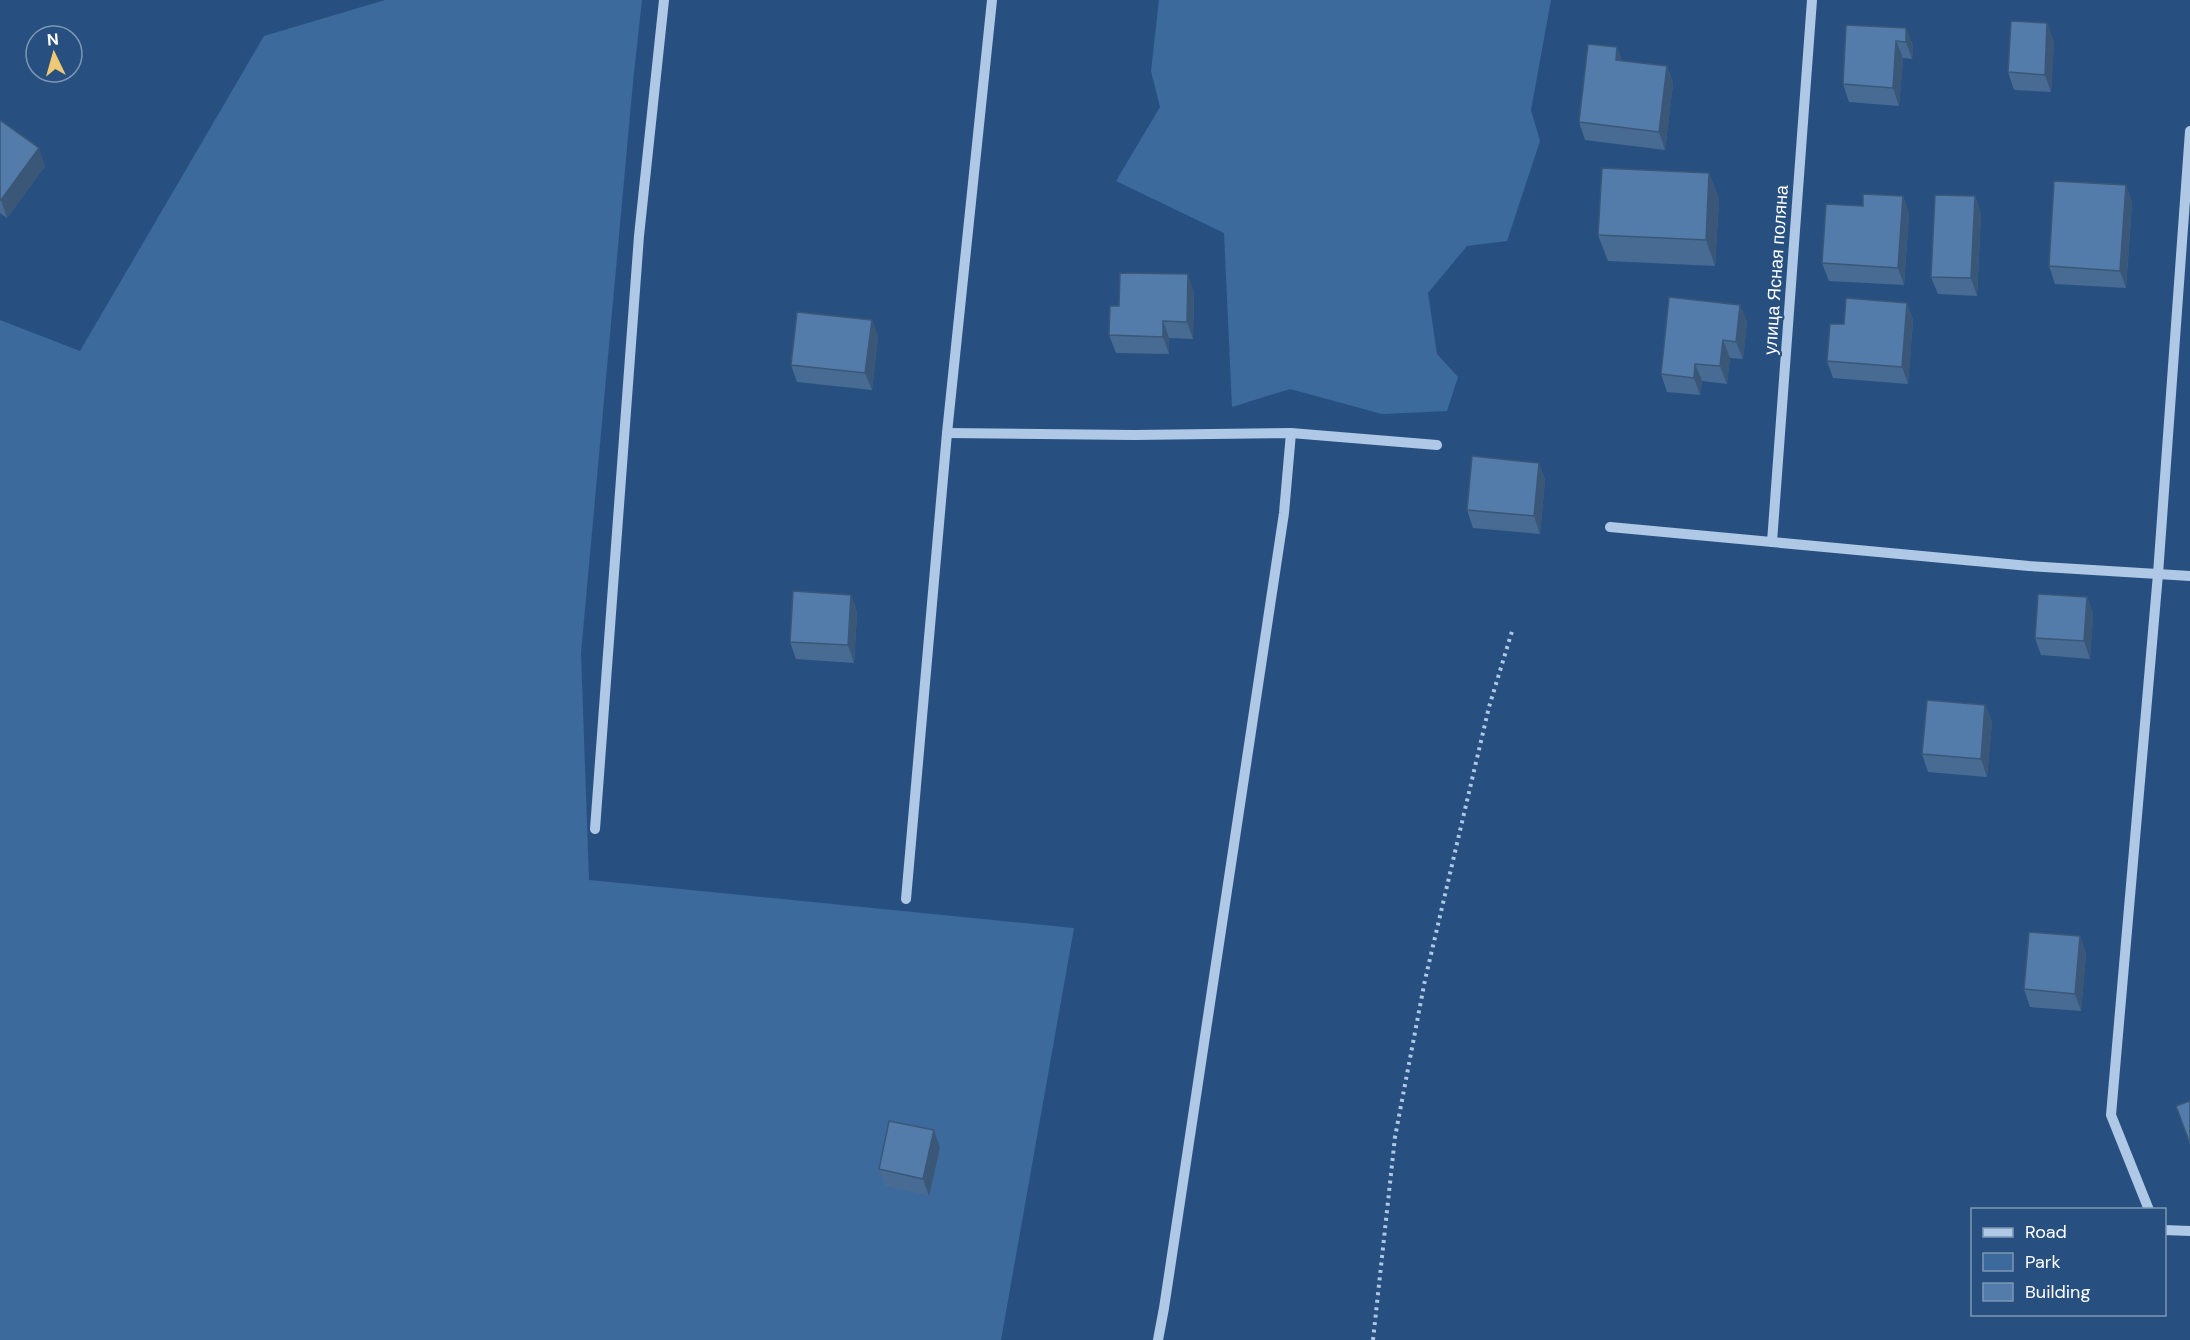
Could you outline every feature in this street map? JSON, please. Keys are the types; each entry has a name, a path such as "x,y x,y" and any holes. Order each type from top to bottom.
{"lane":[{"path":"595,829 639,236 664,0"},
{"path":"906,899 947,433 992,0"},
{"name":"улица Ясная поляна","path":"1772,542 1812,0"},
{"path":"2149,1208 2111,1115 2158,574 2190,131"},
{"path":"947,433 1134,435 1291,432 1437,445"},
{"path":"1158,1340 1284,513 1291,432"},
{"path":"1610,527 2029,566 2190,576"},
{"path":"2166,1230 2190,1231"}],"path":[{"path":"1373,1340 1395,1137 1423,992 1486,718 1513,628"}],"green space":[{"path":"385,0 642,0 581,653 589,880 1074,928 1001,1340 0,1340 0,320 80,351 264,36"},
{"path":"1159,0 1551,0 1531,110 1540,141 1507,241 1467,246 1428,293 1437,354 1458,377 1447,411 1382,414 1290,389 1232,407 1224,233 1116,181 1160,107 1151,71"}],"building":[{"path":"2011,21 2047,23 2045,75 2008,72"},
{"path":"1846,25 1906,28 1906,42 1896,41 1893,88 1843,84"},
{"path":"1588,44 1617,47 1616,60 1667,66 1659,132 1579,122"},
{"path":"0,120 39,148 1,200 0,200"},
{"path":"1602,168 1709,173 1706,240 1598,235"},
{"path":"2054,181 2126,185 2120,271 2049,266"},
{"path":"1863,194 1903,196 1898,268 1822,263 1826,204 1863,206"},
{"path":"1935,195 1975,196 1971,278 1931,277"},
{"path":"1120,273 1188,274 1187,322 1163,321 1163,337 1109,335 1110,306 1119,306"},
{"path":"1669,297 1740,305 1736,342 1723,340 1720,366 1695,364 1694,378 1661,374"},
{"path":"1846,298 1907,303 1902,367 1827,361 1830,324 1844,324"},
{"path":"797,312 872,320 865,373 791,365"},
{"path":"1472,456 1539,463 1534,516 1467,510"},
{"path":"793,591 851,595 848,645 790,642"},
{"path":"2038,594 2087,597 2084,641 2035,638"},
{"path":"1927,700 1985,705 1981,759 1922,754"},
{"path":"2029,932 2080,936 2075,994 2024,989"},
{"path":"2190,1101 2190,1144 2176,1106"},
{"path":"889,1121 934,1130 923,1179 879,1169"}]}
